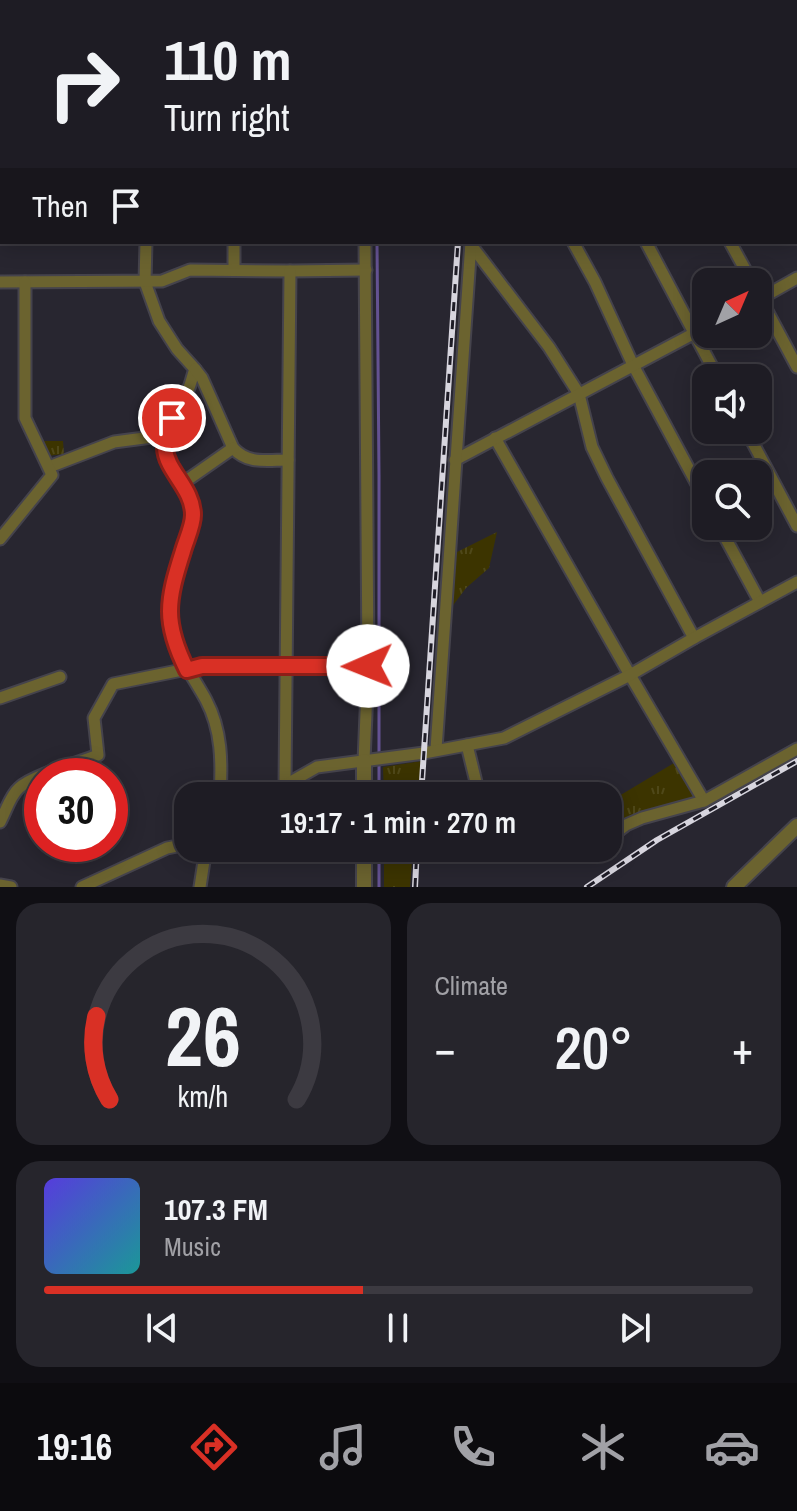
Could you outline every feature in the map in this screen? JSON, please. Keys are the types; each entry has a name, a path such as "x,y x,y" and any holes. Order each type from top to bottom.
{"street":[{"path":"146,244 145,282 159,321 177,349 202,378 233,448 247,460 288,460"},
{"path":"234,244 234,270"},
{"path":"365,244 368,666 366,782"},
{"path":"436,749 471,244"},
{"path":"472,244 549,347 579,394 592,447 694,638"},
{"path":"574,244 633,365 692,475"},
{"path":"647,244 692,329"},
{"path":"731,244 744,268"},
{"path":"0,282 162,281 190,270 366,270"},
{"path":"285,782 290,271"},
{"path":"772,290 797,278"},
{"path":"0,539 52,475 25,418 25,282"},
{"path":"772,321 797,367"},
{"path":"455,460 692,334"},
{"path":"195,369 188,391 172,418 165,450 190,499 193,516 169,603 170,625 176,648 207,702 218,733 220,782"},
{"path":"49,467 114,442 167,435"},
{"path":"495,438 704,801"},
{"path":"753,444 797,526"},
{"path":"183,483 233,448"},
{"path":"727,540 760,602"},
{"path":"290,782 317,767 504,738 630,675 797,582"},
{"path":"0,822 21,786 98,755 94,718 113,684 202,666 368,666"},
{"path":"0,698 60,677"},
{"path":"467,745 476,782"},
{"path":"622,828 704,801 797,749"},
{"path":"734,887 797,826"},
{"path":"82,887 174,847"},
{"path":"200,887 204,862"},
{"path":"364,862 364,887"},
{"path":"0,885 11,887"}],"green space":[{"path":"40,441 63,441 64,454 47,456"},
{"path":"497,532 489,568 466,588 445,616 449,556"},
{"path":"679,760 704,801 626,825 622,816 622,794"},
{"path":"422,761 420,782 384,782 383,767"},
{"path":"384,862 412,862 410,887 384,887"}],"waterway":[{"path":"377,244 379,756"},
{"path":"379,764 379,782"},
{"path":"379,862 379,887"}],"railway":[{"path":"422,782 458,244"},
{"path":"587,887 657,840 797,761"},
{"path":"415,887 416,862"}],"route":[{"path":"172,418 165,450 190,499 193,516 169,603 176,648 187,670 202,666 368,666"}]}
